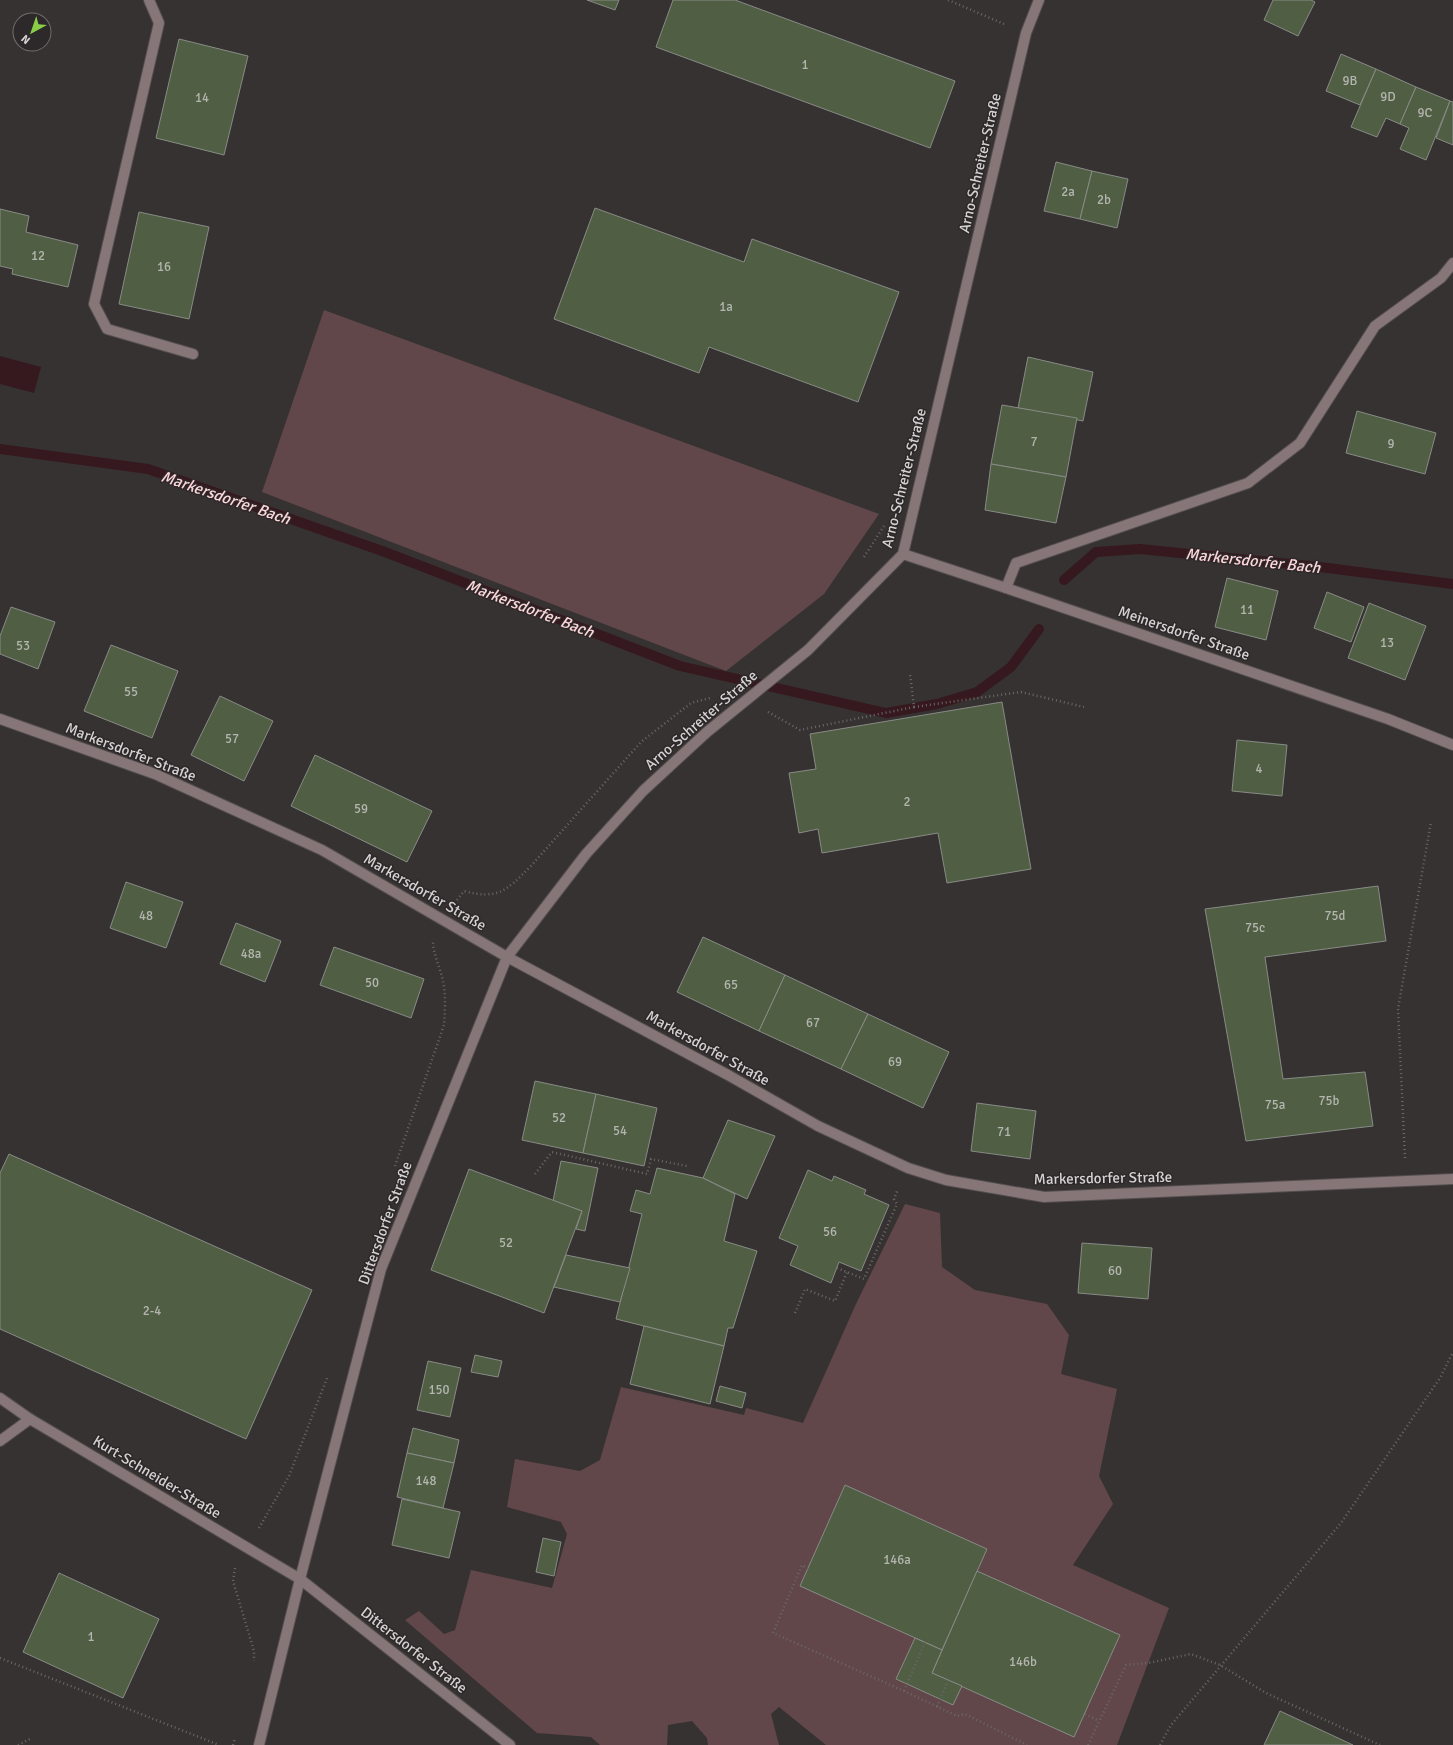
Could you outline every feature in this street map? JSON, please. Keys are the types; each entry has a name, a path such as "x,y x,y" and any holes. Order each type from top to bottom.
{"street":[{"path":"149,0 159,23 94,304 107,329 193,354"},
{"name":"Arno-Schreiter-Straße","path":"507,956 586,854 643,791 707,732 808,650 903,554 1026,33 1039,0"},
{"path":"1006,588 1016,563 1248,483 1300,443 1375,326 1441,278 1453,263"},
{"name":"Meinersdorfer Straße","path":"903,554 1388,719 1453,744"},
{"name":"Markersdorfer Straße","path":"0,719 155,774 322,850 507,956 818,1126 908,1168 946,1180 1044,1198 1453,1179"},
{"name":"Dittersdorfer Straße","path":"259,1745 300,1579 381,1268 507,956"},
{"name":"Kurt-Schneider-Straße","path":"0,1398 30,1419 300,1579"},
{"path":"0,1441 30,1419"},
{"name":"Dittersdorfer Straße","path":"300,1579 510,1745"}],"path":[{"path":"948,0 1026,33"},
{"path":"863,559 884,526"},
{"path":"910,674 914,707"},
{"path":"748,698 800,730 914,707 1021,692 1084,707"},
{"path":"1406,1182 1398,1009 1431,822"},
{"path":"535,1174 552,1152 647,1174 651,1158 687,1166"},
{"path":"837,1268 864,1279 896,1204 894,1198 898,1189"},
{"path":"795,1313 805,1289 835,1301 847,1272"},
{"path":"1160,1745 1171,1725 1341,1523 1440,1378 1453,1352"},
{"path":"808,1569 802,1566 773,1633 958,1716 965,1714 1027,1745"},
{"path":"904,1691 925,1642"},
{"path":"1088,1745 1126,1665 1148,1663 1190,1654 1220,1665 1266,1692 1380,1745"},
{"path":"0,1658 220,1745"},
{"path":"937,1707 948,1680"},
{"path":"1085,1714 1099,1721"},
{"path":"18,1745 30,1739"}],"shaded area":[{"path":"324,310 879,514 824,594 726,671 262,492"},
{"path":"0,356 41,367 34,393 0,384"},
{"path":"905,1204 940,1213 942,1267 975,1290 1047,1304 1069,1335 1061,1374 1117,1389 1099,1476 1113,1504 1073,1565 1169,1608 1117,1745 826,1745 779,1707 771,1714 779,1745 708,1745 707,1738 692,1721 668,1725 667,1745 600,1745 591,1737 537,1733 405,1620 419,1611 444,1634 455,1630 471,1570 552,1588 567,1534 561,1522 507,1507 515,1459 580,1471 600,1460 621,1387 744,1415 746,1408 803,1423 856,1304"}],"building":[{"path":"587,0 619,0 615,10"},
{"path":"673,0 735,0 955,81 930,148 656,47"},
{"path":"1273,0 1311,0 1315,2 1298,36 1264,20"},
{"path":"179,39 248,56 224,155 156,138"},
{"path":"1341,54 1376,69 1360,105 1326,91"},
{"path":"1376,69 1416,87 1400,124 1386,118 1377,137 1351,127"},
{"path":"1416,87 1450,101 1426,160 1400,149 1409,128 1400,124"},
{"path":"1450,101 1453,102 1453,145 1436,138"},
{"path":"1056,162 1092,171 1080,219 1044,211"},
{"path":"1092,171 1128,179 1117,228 1080,219"},
{"path":"595,208 744,262 752,239 899,292 858,402 709,347 699,373 554,319"},
{"path":"0,209 29,216 26,232 78,245 68,287 12,274 13,269 0,266"},
{"path":"139,212 209,227 189,319 119,304"},
{"path":"1028,357 1093,372 1083,421 1018,408"},
{"path":"1002,405 1077,418 1066,477 991,464"},
{"path":"1357,411 1436,433 1425,474 1346,453"},
{"path":"991,464 1066,477 1056,523 985,510"},
{"path":"1227,578 1278,591 1266,640 1215,627"},
{"path":"1327,592 1364,607 1351,642 1314,628"},
{"path":"1369,603 1426,626 1405,680 1348,658"},
{"path":"11,607 55,622 38,669 0,654 0,636"},
{"path":"111,645 178,671 152,738 84,711"},
{"path":"220,696 273,721 244,781 191,755"},
{"path":"1002,702 1031,869 947,883 938,833 822,853 818,829 799,833 789,773 816,769 810,734"},
{"path":"1237,740 1287,745 1282,796 1232,791"},
{"path":"315,755 432,811 407,862 291,806"},
{"path":"126,882 183,902 166,948 110,928"},
{"path":"1378,886 1386,941 1265,957 1283,1079 1365,1072 1373,1126 1246,1141 1205,909"},
{"path":"236,923 281,941 265,982 220,964"},
{"path":"703,937 785,975 759,1031 677,992"},
{"path":"334,947 424,979 411,1018 320,985"},
{"path":"785,975 868,1014 841,1069 759,1031"},
{"path":"868,1014 949,1052 923,1108 841,1069"},
{"path":"535,1081 596,1094 583,1153 522,1140"},
{"path":"596,1094 657,1108 644,1166 583,1153"},
{"path":"977,1103 1036,1111 1030,1159 971,1151"},
{"path":"728,1120 775,1136 747,1199 703,1178"},
{"path":"9,1154 312,1290 246,1439 0,1329 0,1173"},
{"path":"561,1161 598,1168 585,1231 576,1229 582,1211 553,1201"},
{"path":"657,1168 703,1178 735,1194 724,1241 757,1251 733,1328 728,1328 724,1346 616,1319 642,1214 630,1211 636,1190 650,1194"},
{"path":"469,1169 582,1211 544,1313 431,1270"},
{"path":"808,1170 832,1181 834,1176 866,1190 864,1194 889,1205 861,1271 839,1262 831,1283 790,1265 798,1246 779,1238"},
{"path":"1082,1243 1152,1248 1148,1299 1078,1293"},
{"path":"566,1255 630,1268 620,1302 554,1287"},
{"path":"644,1326 724,1346 710,1404 630,1384"},
{"path":"475,1355 502,1361 498,1377 471,1372"},
{"path":"428,1361 461,1368 450,1417 417,1410"},
{"path":"720,1386 746,1393 742,1408 716,1401"},
{"path":"413,1428 459,1440 454,1463 407,1453"},
{"path":"407,1453 454,1463 443,1508 397,1497"},
{"path":"845,1485 987,1549 942,1650 800,1586"},
{"path":"402,1499 460,1512 449,1558 392,1545"},
{"path":"543,1538 561,1542 554,1576 536,1572"},
{"path":"977,1571 1120,1635 1074,1737 932,1673"},
{"path":"59,1573 159,1619 123,1698 23,1652"},
{"path":"915,1638 942,1650 932,1673 962,1686 953,1705 896,1679"},
{"path":"1280,1711 1353,1745 1264,1745"}],"waterway":[{"name":"Markersdorfer Bach","path":"0,449 148,469 385,552 680,666 886,713 937,704 977,692 1011,667 1039,629"},
{"name":"Markersdorfer Bach","path":"1064,580 1096,552 1140,549 1320,567 1453,584"}]}
